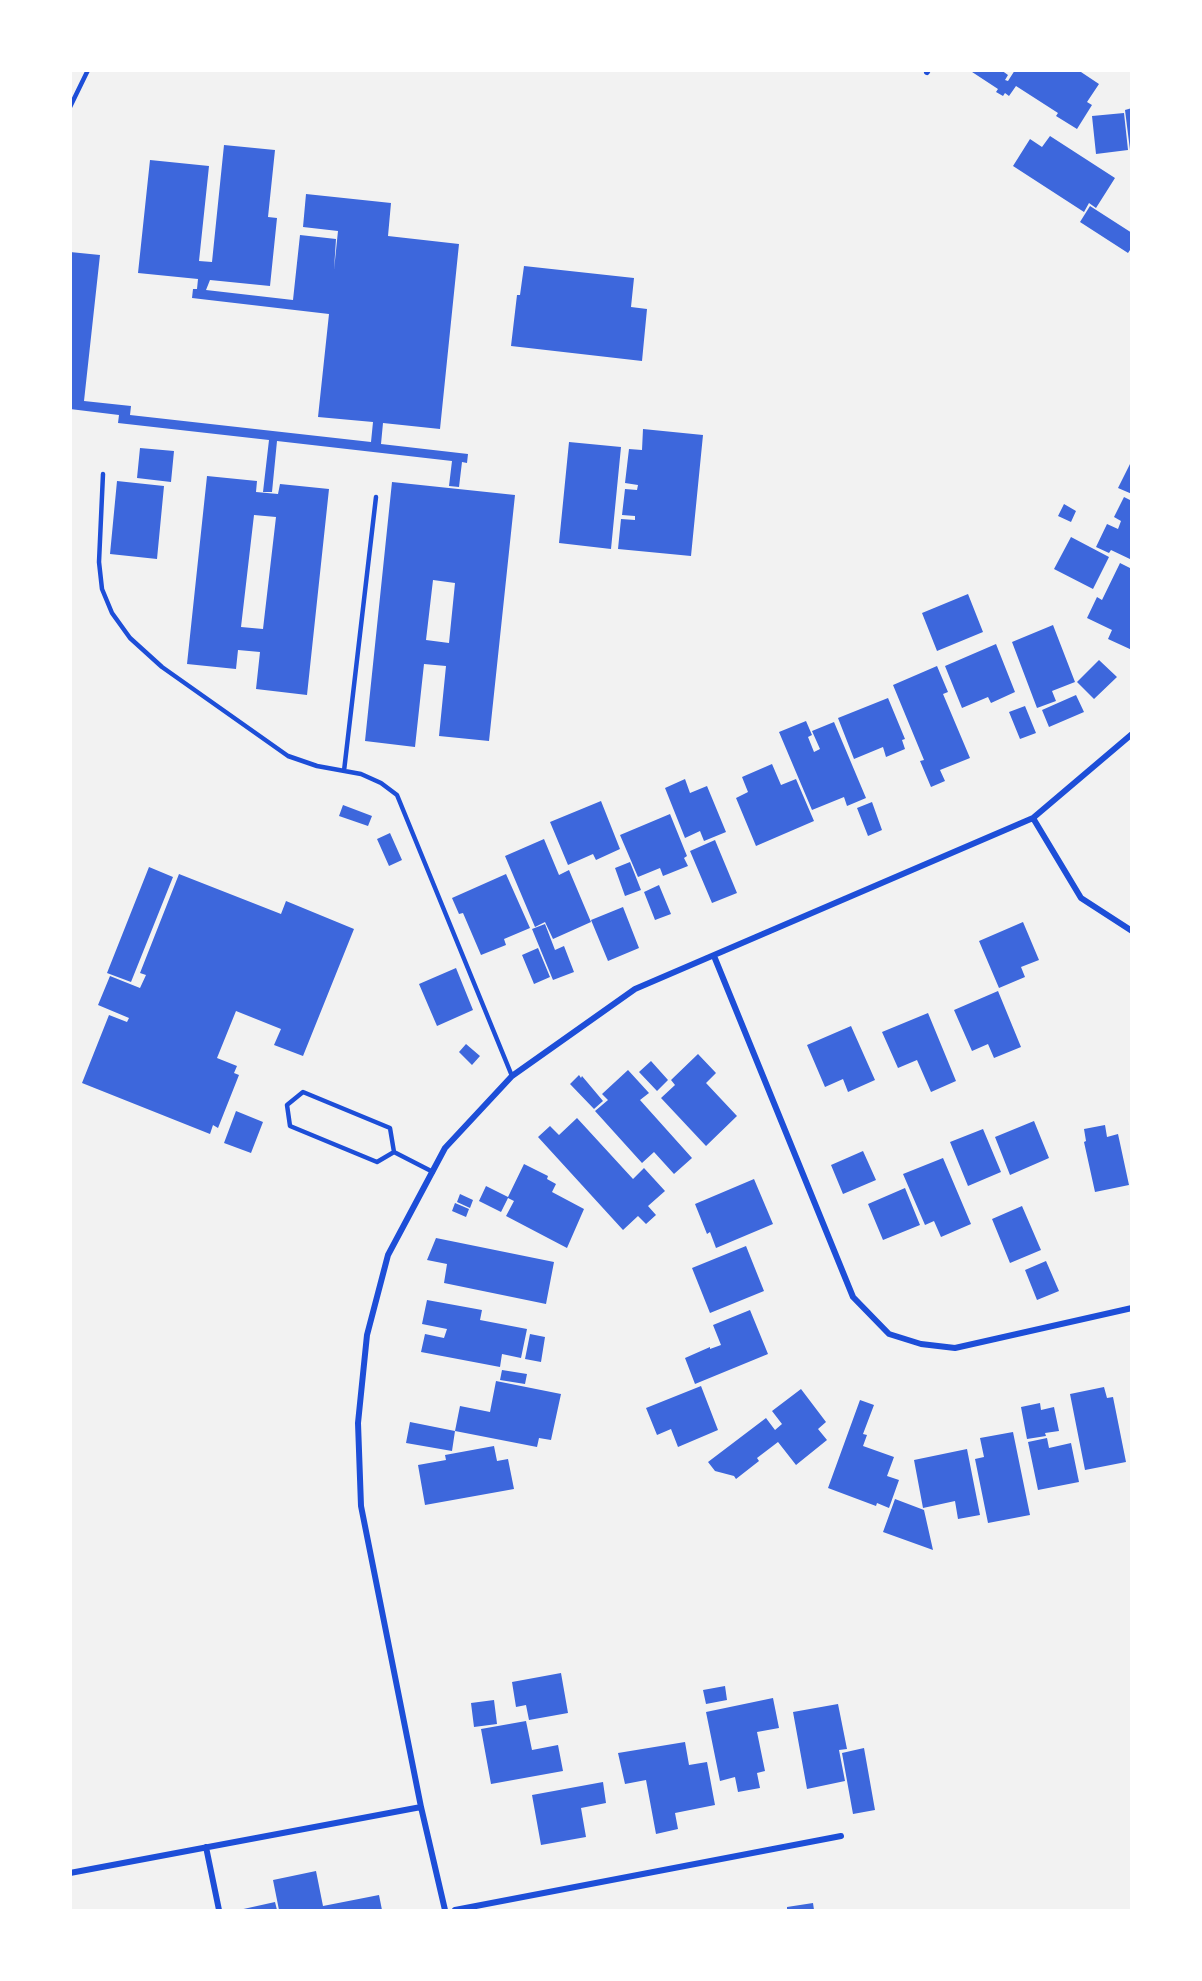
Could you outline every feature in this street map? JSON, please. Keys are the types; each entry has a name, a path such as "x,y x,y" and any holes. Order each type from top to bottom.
{"street":[{"path":"445,1911 361,1506 358,1412 367,1335 388,1255 445,1148 512,1076 635,989 1033,818 1131,734"},
{"path":"1033,818 1082,898 1131,931"},
{"path":"714,956 854,1297 889,1334 921,1344 955,1348 1131,1308"},
{"path":"70,1873 422,1807"},
{"path":"454,1911 841,1836"},
{"path":"206,1847 219,1911"}],"lane":[{"path":"70,107 88,70"},
{"path":"103,474 99,562 102,589 112,613 130,638 162,667 288,756 317,766 361,774 381,783 397,795 512,1076"},
{"path":"344,771 376,497"},
{"path":"303,1092 390,1128 394,1152 377,1162 290,1126 287,1105 303,1092"},
{"path":"394,1152 433,1172"}],"building":[{"path":"969,70 1001,70 1008,75 1005,80 1008,81 1015,70 1078,70 1099,84 1087,102 1092,105 1077,129 1056,116 1058,113 1016,86 1009,96 1005,93 1003,96 996,92 998,89"},
{"path":"1132,108 1132,150 1130,150 1125,110"},
{"path":"1124,113 1128,150 1096,154 1092,116"},
{"path":"1050,136 1115,178 1096,208 1089,203 1084,212 1013,166 1030,139 1042,147"},
{"path":"224,145 275,150 268,217 277,218 270,286 210,280 206,290 293,300 300,235 336,239 334,270 338,231 303,227 306,194 391,203 388,236 459,244 440,429 383,423 381,444 468,454 467,463 462,462 459,487 449,486 452,461 277,441 272,492 263,492 269,440 118,423 119,415 70,409 70,252 100,255 84,401 131,406 130,415 371,442 373,422 318,417 329,314 192,298 193,289 197,289 198,279 138,273 150,160 209,166 199,261 212,262"},
{"path":"1090,206 1132,233 1132,247 1128,253 1080,222"},
{"path":"524,266 634,278 631,307 647,309 642,361 511,346 517,295 520,295"},
{"path":"643,429 703,435 691,556 618,549 621,519 635,520 635,516 622,515 625,489 637,490 638,485 625,483 629,449 642,450"},
{"path":"569,442 621,447 611,549 559,543"},
{"path":"140,448 174,451 171,482 137,478"},
{"path":"1132,460 1132,494 1118,488"},
{"path":"207,476 257,481 256,492 278,494 280,484 329,489 307,695 256,689 260,652 238,650 236,669 187,664","holes":["254,515 276,517 263,629 241,627"]},
{"path":"117,481 164,486 157,559 110,554"},
{"path":"392,482 515,495 489,741 439,736 446,666 424,664 415,747 365,741","holes":["433,580 455,583 449,643 426,640"]},
{"path":"1124,497 1132,501 1132,560 1111,550 1109,553 1096,547 1107,524 1118,529 1121,521 1114,517"},
{"path":"1064,504 1076,511 1071,522 1058,516"},
{"path":"1071,537 1109,557 1093,589 1054,569"},
{"path":"1120,563 1132,569 1132,650 1108,639 1112,630 1087,618 1097,597 1102,600"},
{"path":"968,594 983,632 937,651 922,613"},
{"path":"1053,625 1075,682 1052,691 1056,701 1037,708 1012,642"},
{"path":"996,644 1015,692 991,703 988,697 962,708 945,666"},
{"path":"1099,660 1117,677 1094,699 1077,682"},
{"path":"937,666 948,692 943,694 970,758 940,770 945,781 931,787 920,761 924,760 893,685"},
{"path":"1076,695 1084,712 1049,727 1042,710"},
{"path":"888,698 905,739 902,740 905,749 886,757 883,747 854,759 838,718"},
{"path":"1025,706 1036,733 1020,739 1009,712"},
{"path":"806,721 812,735 808,737 814,752 820,749 812,731 834,722 866,798 847,806 844,797 812,810 779,732"},
{"path":"772,764 781,785 796,779 814,821 756,846 736,798 748,792 742,777"},
{"path":"685,779 690,793 707,786 726,832 704,841 700,831 685,838 665,788"},
{"path":"601,801 620,849 596,860 593,854 568,865 550,822"},
{"path":"872,802 882,830 868,836 857,808"},
{"path":"343,805 372,816 368,826 339,816"},
{"path":"670,814 687,856 684,858 688,866 663,876 660,868 638,877 620,835"},
{"path":"390,833 402,860 389,866 377,839"},
{"path":"544,839 559,875 569,870 591,922 553,939 545,922 535,927 505,856"},
{"path":"715,840 737,893 712,903 690,851"},
{"path":"630,862 641,890 625,896 615,868"},
{"path":"149,867 173,877 131,982 107,973"},
{"path":"179,874 281,914 286,901 354,929 303,1056 274,1045 281,1029 236,1011 217,1058 237,1066 234,1073 239,1075 218,1128 213,1125 210,1134 82,1083 109,1015 127,1022 129,1018 98,1005 110,976 140,988 146,975 140,973"},
{"path":"506,874 530,928 504,939 506,945 481,955 463,913 459,914 452,898"},
{"path":"659,885 671,914 655,920 644,892"},
{"path":"623,907 639,948 608,961 591,920"},
{"path":"1023,922 1039,960 1021,967 1025,977 999,988 979,941"},
{"path":"545,924 555,950 564,946 574,972 553,980 532,929"},
{"path":"538,948 550,977 534,984 522,955"},
{"path":"456,968 473,1010 437,1026 419,984"},
{"path":"998,991 1021,1047 994,1058 988,1044 972,1051 954,1010"},
{"path":"928,1013 956,1081 931,1092 917,1060 898,1068 882,1032"},
{"path":"851,1026 875,1080 848,1092 843,1079 825,1087 807,1045"},
{"path":"466,1044 480,1056 472,1065 459,1052"},
{"path":"698,1054 716,1073 706,1083 737,1116 706,1146 661,1098 675,1085 671,1080"},
{"path":"651,1061 668,1080 657,1091 639,1072"},
{"path":"628,1070 649,1093 640,1100 692,1158 674,1174 654,1152 642,1163 595,1111 608,1100 602,1094"},
{"path":"579,1075 603,1101 594,1109 570,1084"},
{"path":"236,1111 263,1122 251,1153 224,1143"},
{"path":"577,1118 633,1179 644,1168 665,1191 648,1206 656,1215 646,1224 638,1216 623,1230 538,1137 550,1126 559,1135"},
{"path":"1034,1121 1049,1158 1010,1175 995,1137"},
{"path":"1105,1125 1107,1137 1118,1134 1129,1185 1095,1192 1084,1142 1086,1141 1084,1129"},
{"path":"983,1129 1001,1172 968,1186 950,1142"},
{"path":"863,1151 876,1180 843,1194 831,1165"},
{"path":"943,1158 971,1224 941,1237 934,1221 925,1225 903,1174"},
{"path":"524,1164 548,1176 547,1179 556,1184 552,1192 584,1209 567,1248 506,1216 514,1201 508,1198 501,1212 479,1201 486,1186 508,1197"},
{"path":"754,1179 773,1224 716,1248 710,1232 707,1234 695,1204"},
{"path":"905,1188 920,1225 883,1240 868,1204"},
{"path":"460,1194 473,1200 470,1208 457,1202"},
{"path":"455,1203 469,1209 466,1217 452,1211"},
{"path":"1022,1206 1041,1250 1010,1263 992,1219"},
{"path":"436,1238 554,1262 546,1304 444,1283 447,1264 427,1260"},
{"path":"746,1246 764,1291 710,1313 692,1268"},
{"path":"1046,1261 1059,1291 1037,1300 1025,1270"},
{"path":"427,1300 482,1310 480,1320 527,1329 521,1358 502,1354 500,1367 421,1352 425,1334 444,1338 447,1329 422,1324"},
{"path":"750,1310 768,1354 695,1384 685,1358 710,1347 710,1349 721,1345 713,1325"},
{"path":"530,1334 545,1337 541,1362 525,1359"},
{"path":"502,1370 527,1374 525,1384 500,1380"},
{"path":"496,1381 561,1394 551,1440 539,1438 537,1447 455,1431 460,1406 490,1412"},
{"path":"701,1386 718,1430 678,1447 671,1429 657,1435 646,1408"},
{"path":"1104,1387 1107,1398 1113,1397 1126,1462 1085,1470 1070,1394"},
{"path":"801,1389 826,1422 818,1429 827,1440 796,1465 778,1442 757,1458 759,1461 736,1479 734,1476 715,1471 708,1462 766,1418 775,1430 782,1424 772,1411"},
{"path":"860,1400 874,1405 863,1434 867,1435 863,1446 894,1457 887,1476 899,1480 889,1508 877,1503 876,1506 828,1488"},
{"path":"1040,1403 1041,1410 1054,1407 1059,1431 1027,1439 1021,1407"},
{"path":"410,1422 455,1431 452,1451 406,1443"},
{"path":"1013,1432 1030,1515 988,1523 975,1459 984,1457 980,1438"},
{"path":"1047,1438 1049,1448 1071,1443 1079,1482 1038,1490 1028,1442"},
{"path":"494,1446 497,1461 508,1459 514,1489 425,1505 418,1465 446,1460 445,1455"},
{"path":"967,1449 980,1515 958,1519 955,1501 923,1508 914,1460"},
{"path":"895,1499 924,1510 933,1550 883,1532"},
{"path":"561,1673 568,1713 529,1720 526,1705 516,1707 512,1682"},
{"path":"725,1686 727,1700 706,1704 703,1690"},
{"path":"773,1698 779,1728 757,1732 765,1771 757,1773 760,1788 738,1792 735,1777 720,1781 706,1712"},
{"path":"494,1700 497,1724 474,1727 471,1703"},
{"path":"838,1704 847,1749 839,1750 845,1781 807,1789 793,1712"},
{"path":"526,1721 532,1750 558,1745 563,1771 491,1784 481,1729"},
{"path":"685,1742 689,1765 707,1762 715,1805 675,1813 678,1829 656,1834 646,1780 625,1784 618,1753"},
{"path":"864,1748 875,1810 853,1814 842,1753"},
{"path":"603,1782 606,1803 581,1808 586,1837 541,1845 532,1795"},
{"path":"316,1871 323,1906 379,1895 382,1910 279,1910 273,1880"},
{"path":"275,1902 277,1910 239,1910"},
{"path":"813,1903 814,1910 787,1910 787,1907"}]}
